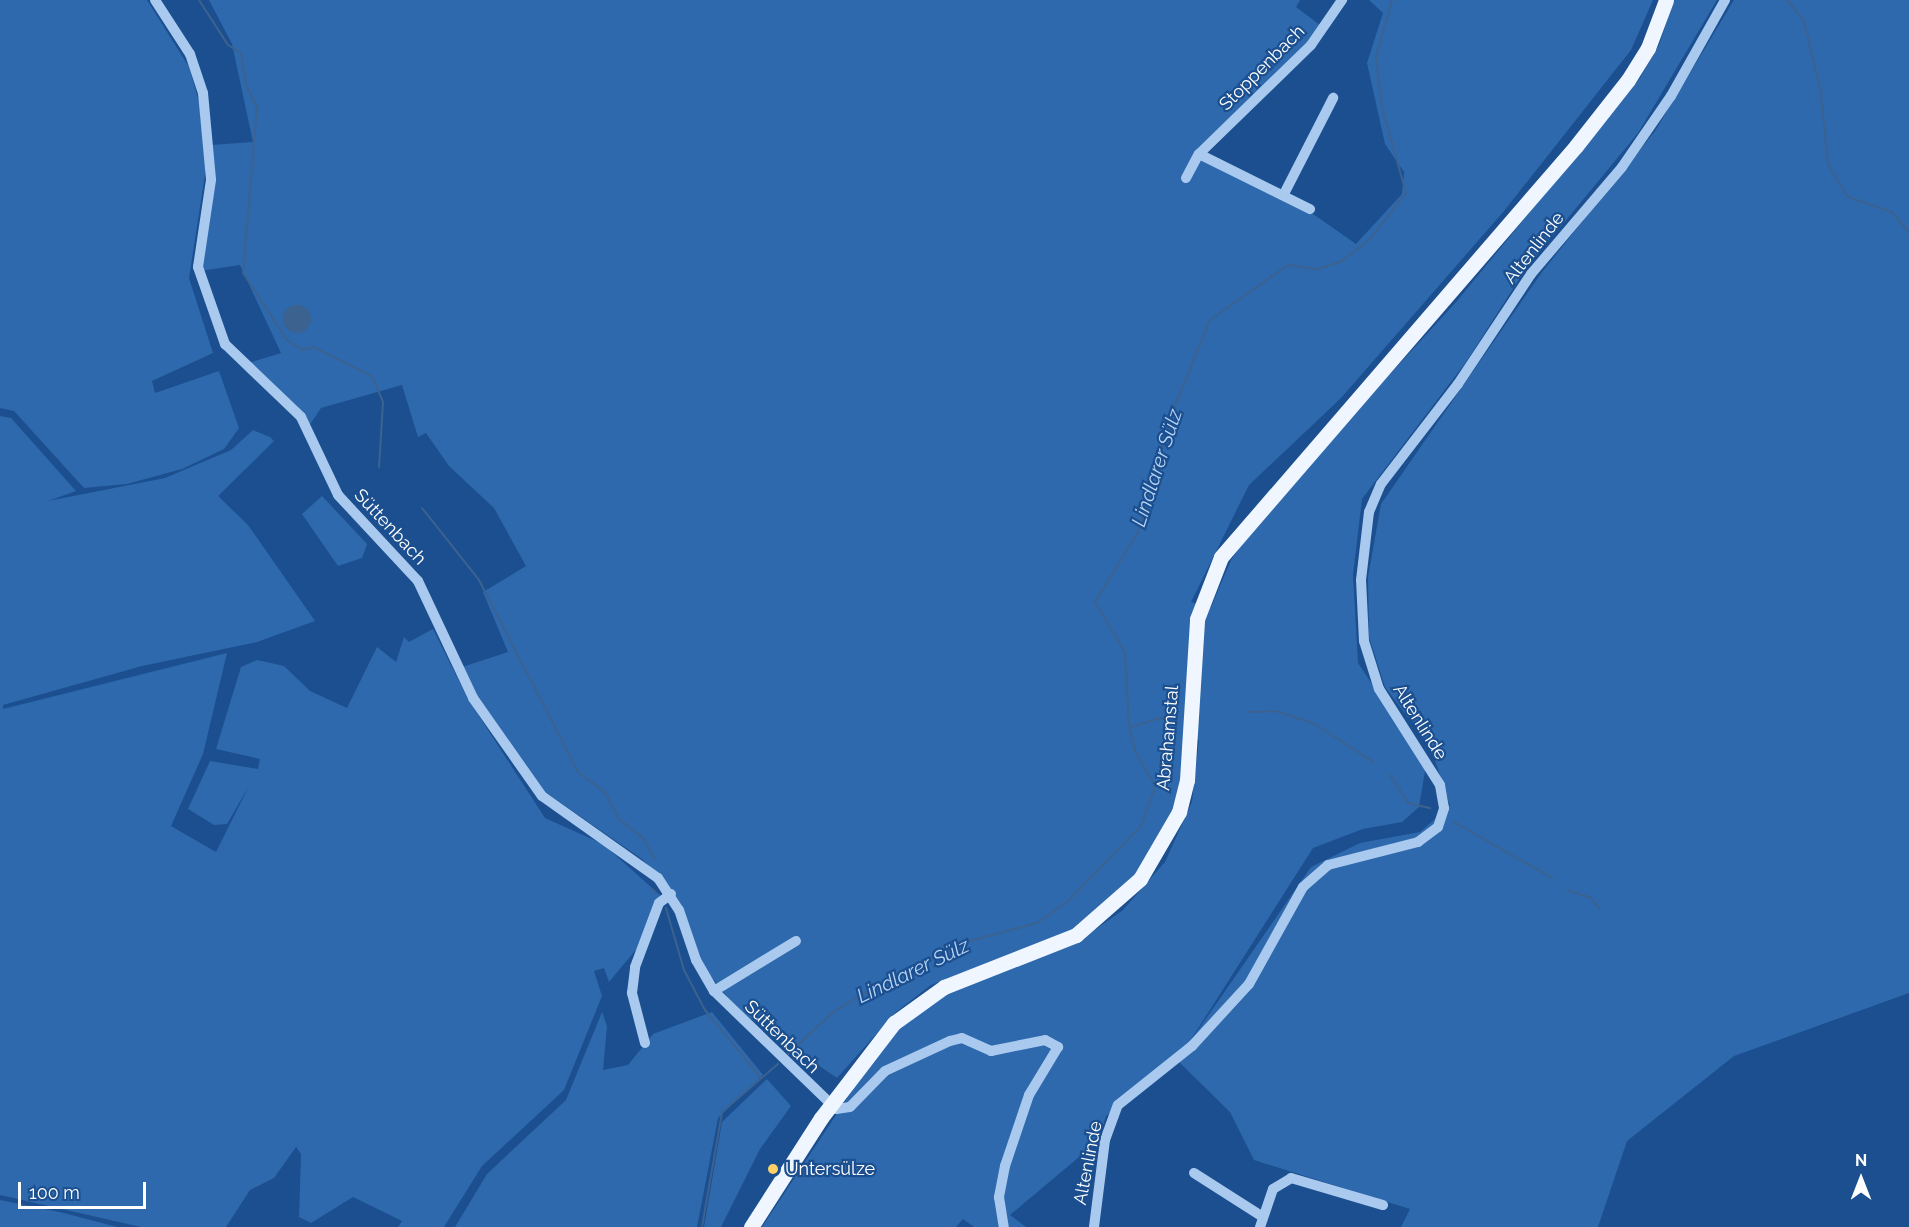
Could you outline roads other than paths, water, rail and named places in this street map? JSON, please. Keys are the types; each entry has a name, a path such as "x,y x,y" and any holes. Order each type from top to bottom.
{"main road":[{"name":"Abrahamstal","path":"752,1227 830,1105 880,1036 908,1010 962,979 1076,935 1119,903 1155,860 1179,812 1187,780 1197,619 1221,557 1241,531 1576,146 1638,64 1666,0"}],"street":[{"name":"Süttenbach","path":"155,0 194,64 205,104 212,180 199,271 228,350 301,417 338,495 418,581 463,679 529,782 559,812 641,863 670,894 714,991 830,1105"},
{"name":"Stoppenbach","path":"1186,178 1199,154 1311,45 1342,0"},
{"name":"Altenlinde","path":"1092,1226 1106,1140 1118,1105 1192,1046 1250,984 1302,887 1328,865 1418,842 1438,827 1444,808 1440,785 1379,689 1364,641 1360,580 1369,512 1382,484 1458,384 1531,274 1628,158 1725,0"},
{"path":"1285,192 1334,98"},
{"path":"1199,154 1285,192 1310,209"},
{"path":"645,1043 632,993 635,967 659,903 670,894"},
{"name":"Süttenbach","path":"714,991 796,941"},
{"path":"830,1105 850,1107 885,1071 950,1041 962,1038 991,1051 1053,1043 1058,1052 1029,1095 1002,1179 1004,1227"},
{"path":"1194,1173 1260,1215"},
{"path":"1260,1227 1260,1215 1273,1189 1291,1178 1383,1205"}],"waterway":[{"path":"199,0 228,45 241,53 246,86 257,107 243,273 287,340 303,350 314,347 372,376 383,402 379,467"},
{"name":"Lindlarer Sülz","path":"788,1054 833,1012 885,981 966,942 1037,923 1068,901 1141,826 1155,786 1135,751 1129,724 1125,652 1095,602 1138,532 1173,411 1210,320 1288,265 1318,269 1342,261 1370,239 1406,193 1382,107 1376,57 1392,0"},
{"path":"1787,0 1804,21 1821,93 1828,164 1848,197 1892,212 1909,232"},
{"path":"422,508 479,580 578,772 605,792 618,818 643,838 655,859"},
{"path":"1247,712 1276,711 1315,724 1373,762"},
{"path":"1131,727 1177,713"},
{"path":"1390,775 1408,803 1430,808"},
{"path":"1454,822 1552,878"},
{"path":"652,889 656,893"},
{"path":"1567,890 1591,898 1599,908"},
{"path":"666,908 684,970 705,1010 761,1078"},
{"name":"Lindlarer Sülz","path":"702,1227 722,1112 778,1064"}],"place":[{"name":"Untersülze","path":"773,1169"}]}
